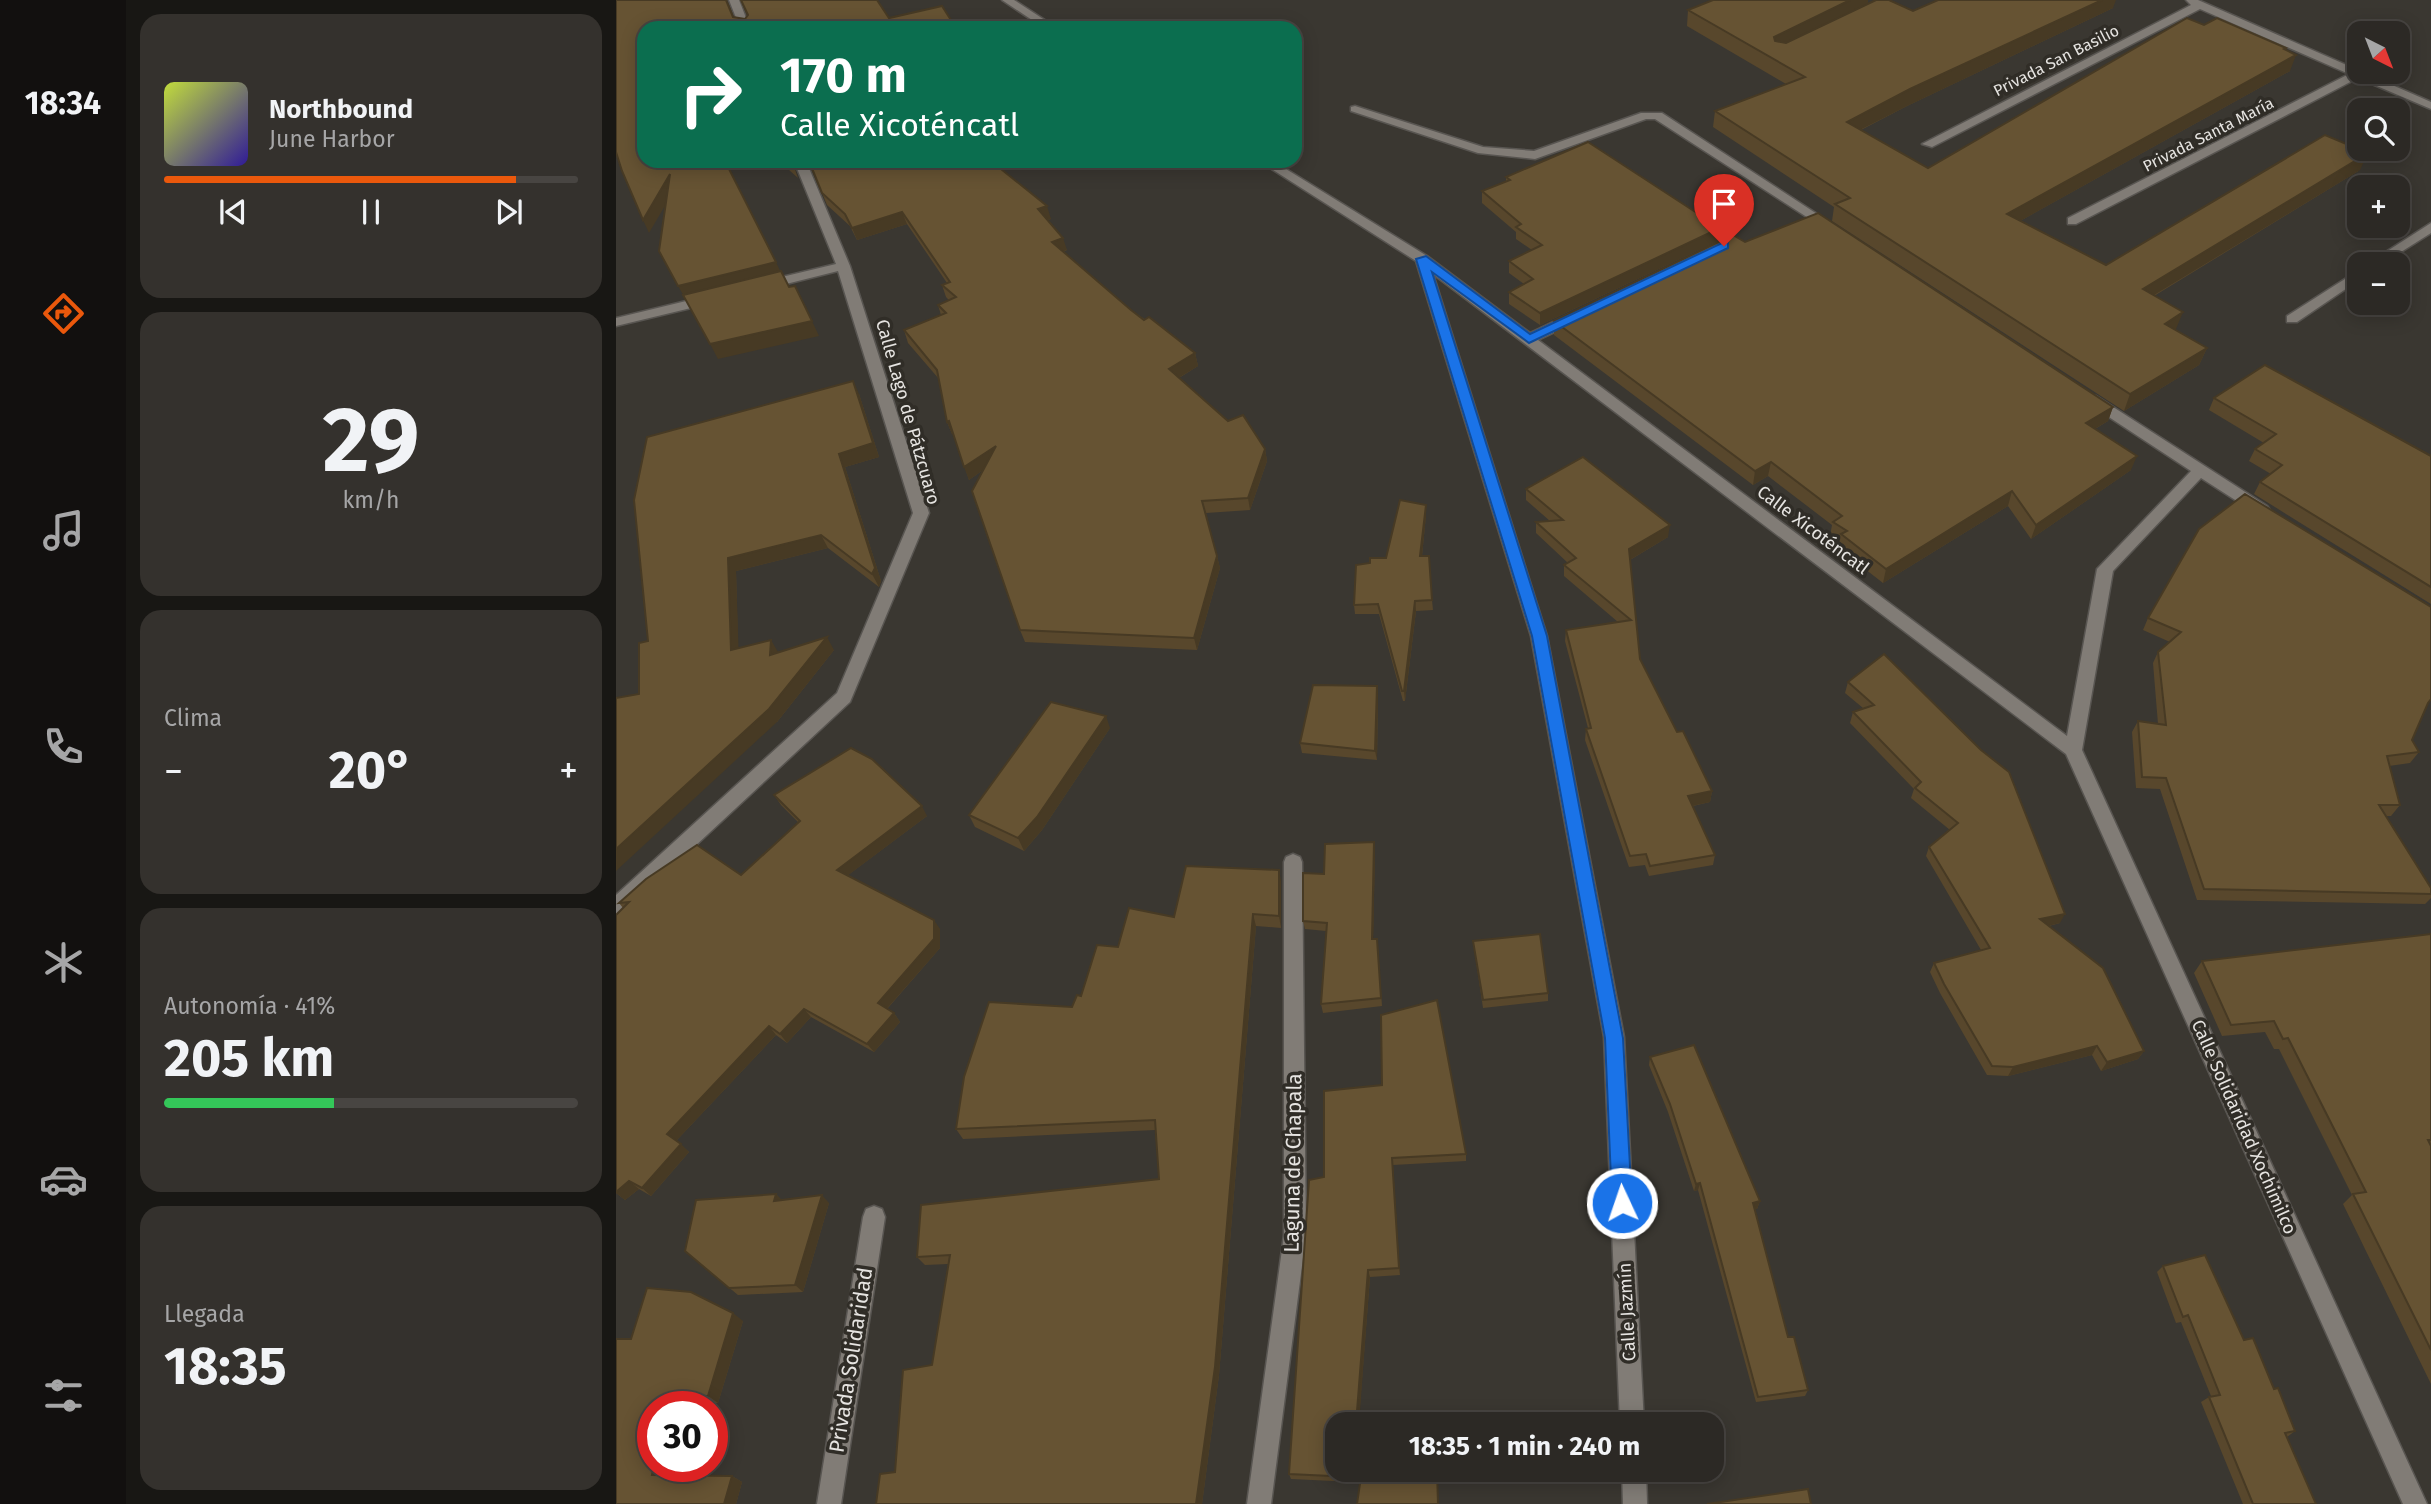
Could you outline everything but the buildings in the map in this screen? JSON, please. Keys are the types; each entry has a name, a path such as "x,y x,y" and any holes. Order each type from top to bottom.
{"street":[{"path":"734,0 743,21"},
{"path":"1007,0 1041,21"},
{"path":"2188,0 2347,69"},
{"name":"Privada San Basilio","path":"1928,144 2200,5"},
{"name":"Privada Santa María","path":"2072,221 2347,80"},
{"path":"2382,84 2429,103"},
{"path":"1354,109 1482,150 1535,155 1638,117 1658,116 1718,152 1844,236"},
{"name":"Calle Lago de Pátzcuaro","path":"616,907 845,697 921,513 843,266 803,168"},
{"name":"Calle Xicoténcatl","path":"1276,168 1422,259 2073,751"},
{"path":"2392,252 2431,227"},
{"name":"Calle Jazmín","path":"1422,259 1539,636 1614,1038 1631,1412"},
{"path":"751,289 843,266"},
{"path":"2292,319 2347,283"},
{"path":"617,321 724,295"},
{"path":"1529,339 1590,310"},
{"path":"2073,387 2280,521"},
{"path":"2073,751 2105,569 2199,471"},
{"name":"Calle Solidaridad Xochimilco","path":"2073,751 2415,1504"},
{"name":"Laguna de Chapala","path":"1259,1504 1295,1235 1293,862"},
{"name":"Privada Solidaridad","path":"828,1504 874,1217"},
{"path":"1634,1482 1635,1504"}],"route":[{"path":"1622,1203 1614,1038 1539,636 1422,259 1529,339 1724,246"}]}
